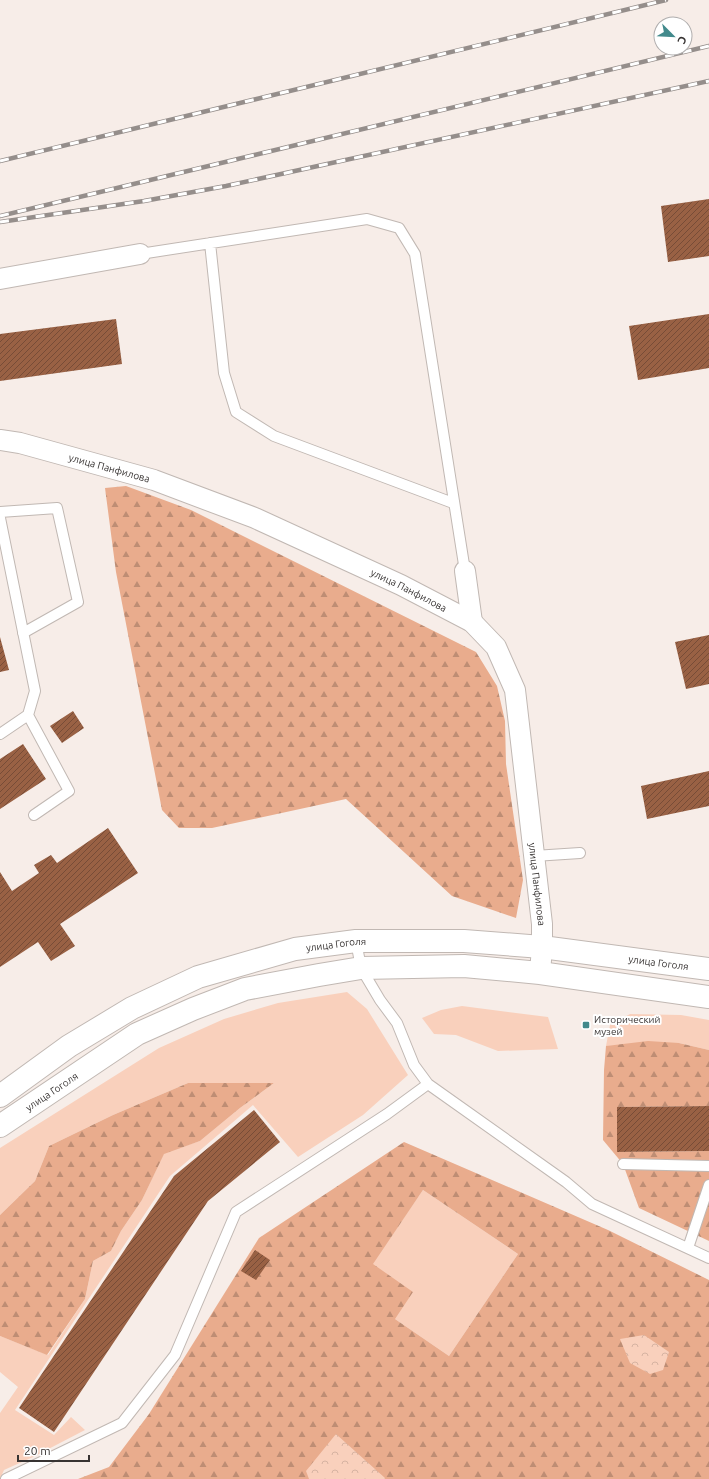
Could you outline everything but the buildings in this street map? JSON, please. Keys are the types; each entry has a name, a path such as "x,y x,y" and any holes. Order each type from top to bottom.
{"street":[{"path":"0,279 140,254"},
{"name":"улица Панфилова","path":"0,440 20,443 154,480 248,516 401,585 472,622 496,647 515,690 542,924 540,973"},
{"path":"465,571 472,622"},
{"name":"улица Гоголя","path":"0,1096 69,1046 132,1008 198,977 295,948 356,941 464,941 542,947 709,969"},
{"name":"улица Гоголя","path":"0,1126 137,1034 193,1009 245,989 319,975 361,968 464,966 540,973 709,996"}],"lane":[{"path":"140,254 367,219 399,228 415,254 453,503 465,571"},
{"path":"210,243 224,373 236,412 274,436 453,503"},
{"path":"0,512 57,508 78,602 23,633"},
{"path":"0,518 35,691 28,715 0,734"},
{"path":"28,715 69,791 34,816"},
{"path":"534,856 580,853"},
{"path":"356,941 361,968 380,1000 397,1023 414,1065 428,1084 566,1182 592,1204 709,1258"},
{"path":"6,1479 122,1423 175,1355 236,1212 387,1114 428,1084"},
{"path":"623,1164 709,1166"},
{"path":"688,1248 709,1185"}],"green space":[{"path":"126,486 191,510 476,652 497,686 505,721 506,764 523,880 516,918 452,896 346,799 212,828 179,828 162,810 116,572 105,488"},
{"path":"347,992 367,1009 408,1075 363,1115 298,1157 253,1105 170,1176 15,1410 54,1435 71,1417 85,1430 4,1470 0,1479 0,1413 18,1387 0,1372 0,1336 48,1355 85,1299 93,1261 111,1251 121,1231 142,1200 164,1153 200,1141 240,1108 274,1083 188,1083 113,1115 49,1146 35,1181 0,1215 0,1148 159,1048 224,1019 278,1003"},
{"path":"462,1006 548,1017 558,1049 498,1051 456,1035 434,1034 422,1018 441,1010"},
{"path":"630,1014 681,1015 709,1020 709,1050 679,1043 606,1046 610,1025"},
{"path":"648,1041 679,1043 709,1050 709,1106 617,1107 617,1152 709,1151 709,1241 639,1208 623,1164 603,1140 604,1070 606,1046"},
{"path":"188,1083 274,1083 240,1108 200,1141 164,1154 142,1200 121,1231 111,1251 93,1261 85,1299 47,1355 0,1336 0,1215 35,1181 49,1146 113,1115"},
{"path":"404,1142 608,1230 709,1280 709,1479 78,1479 109,1467 149,1414 259,1238","holes":["423,1190 518,1254 449,1356 395,1319 413,1292 373,1264"]},
{"path":"423,1190 518,1254 449,1356 395,1319 372,1264"},
{"path":"644,1335 669,1352 663,1370 650,1374 630,1363 620,1339"},
{"path":"336,1434 385,1479 309,1479 306,1471"}],"railway":[{"path":"0,161 666,0"},
{"path":"0,216 709,46"},
{"path":"0,222 144,201 226,186 709,81"}],"place":[{"name":"Исторический музей","path":"586,1025"}]}
